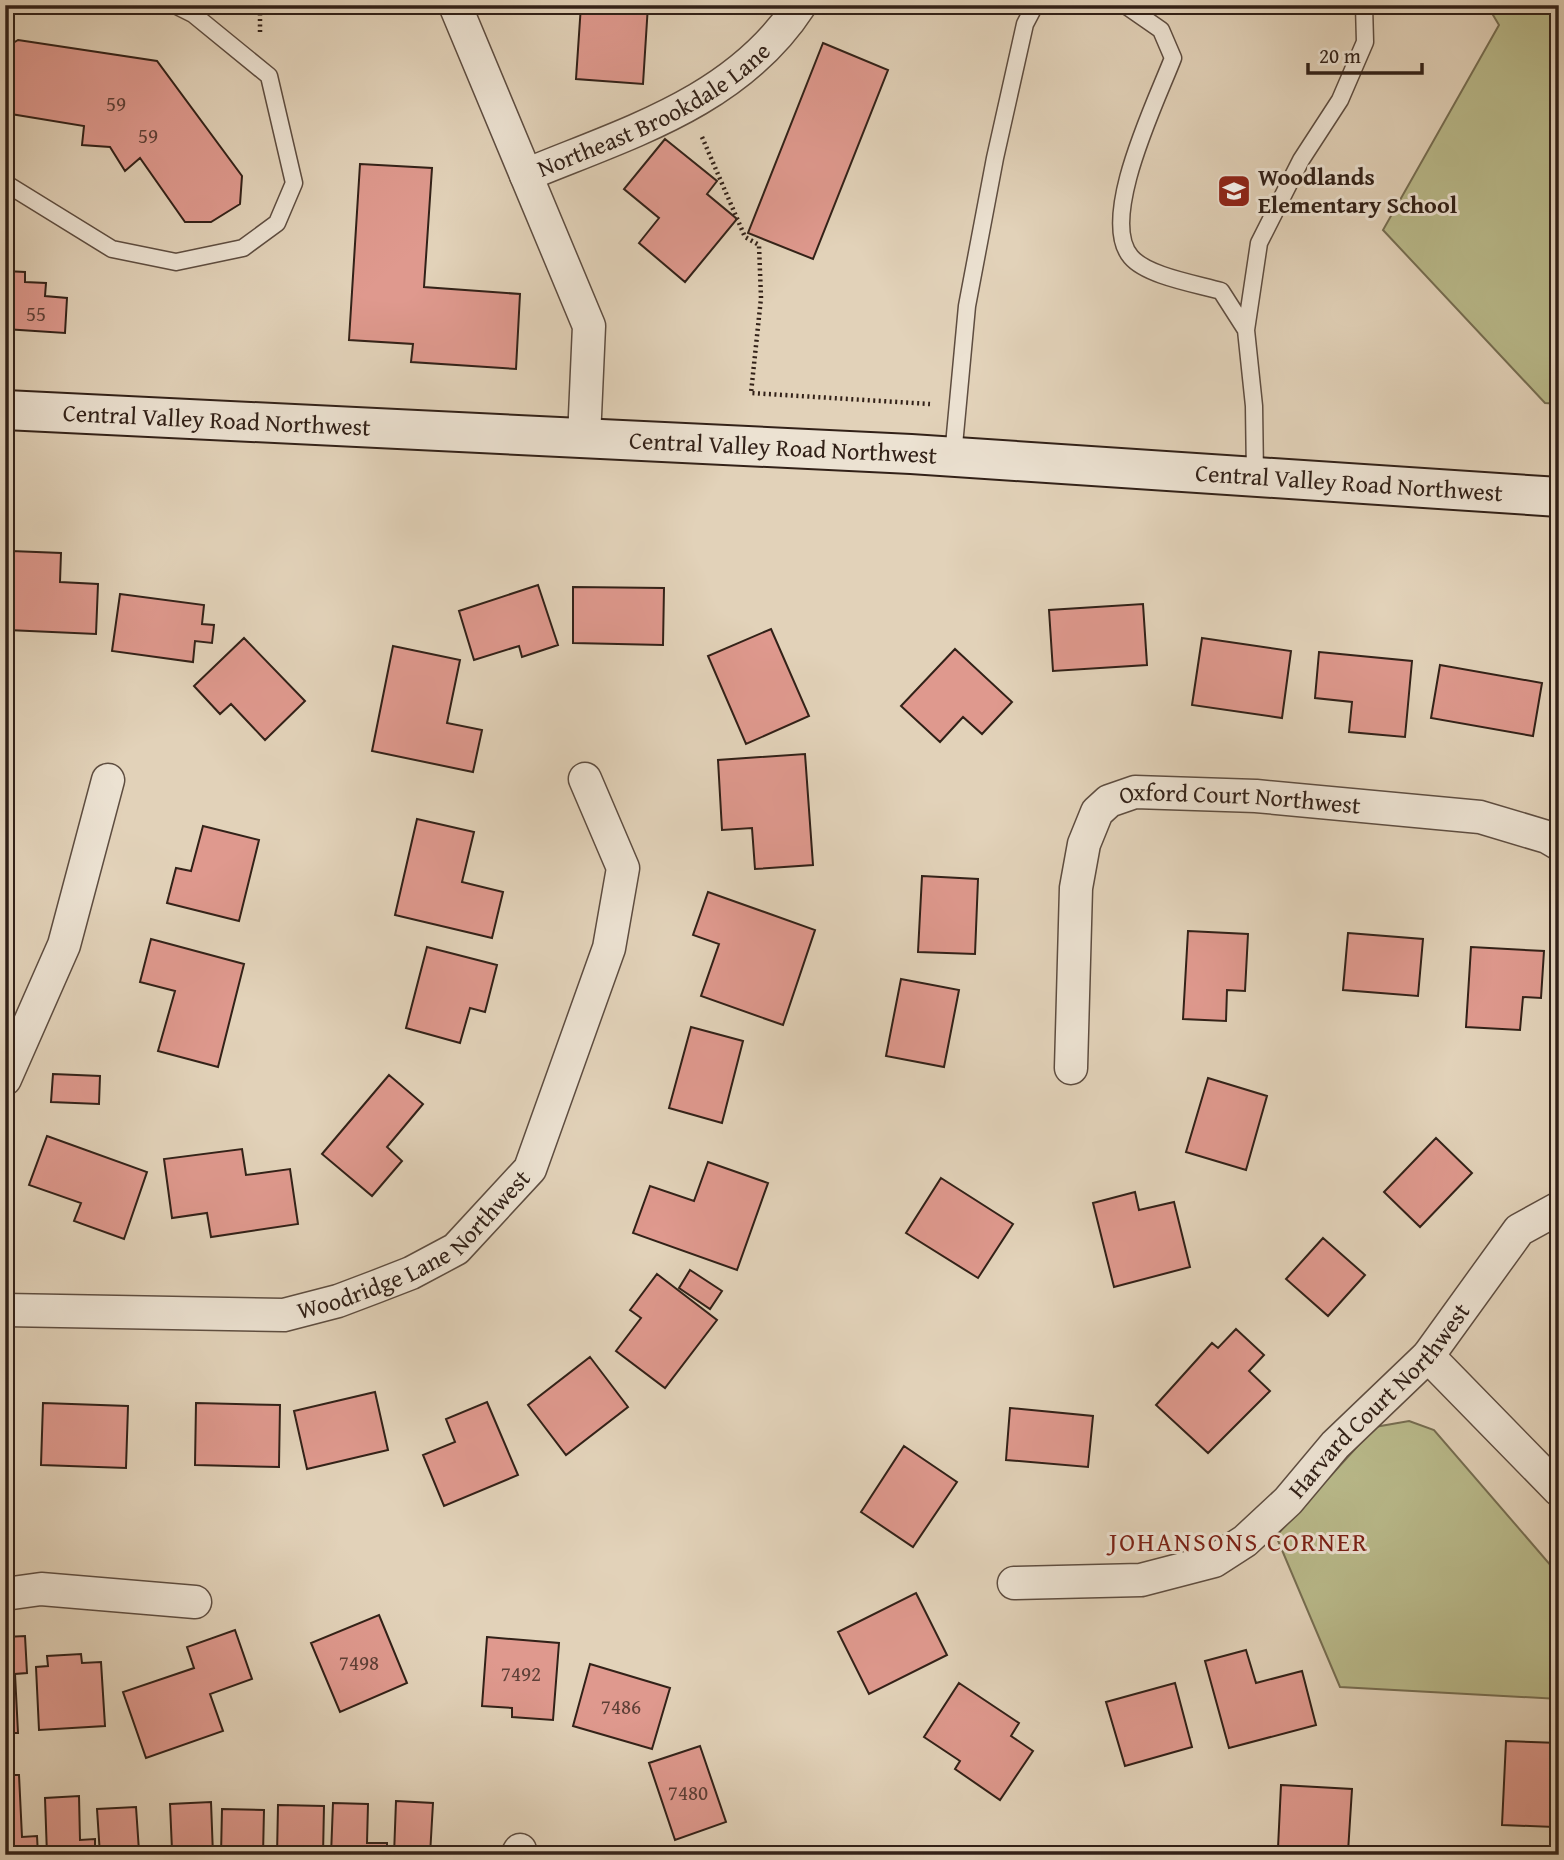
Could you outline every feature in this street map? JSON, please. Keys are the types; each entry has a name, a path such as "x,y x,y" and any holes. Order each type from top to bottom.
{"main road":[{"name":"Central Valley Road Northwest","path":"5,410 953,456 1559,497"}],"street":[{"name":"Northeast Brookdale Lane","path":"455,5 589,326 584,438"},
{"name":"Northeast Brookdale Lane","path":"526,174 688,107 746,67 790,20 800,5"},
{"name":"Woodridge Lane Northwest","path":"5,1310 284,1315 338,1301 375,1287 411,1273 456,1249 530,1169 609,948 623,868 585,779"},
{"path":"5,1079 64,945 108,780"},
{"name":"Oxford Court Northwest","path":"1071,1068 1076,888 1084,844 1097,812 1109,801 1135,792 1282,798 1480,817 1547,837 1559,844"},
{"name":"Harvard Court Northwest","path":"1014,1583 1141,1580 1214,1561 1245,1541 1288,1501 1335,1446 1428,1356 1519,1230 1559,1208"},
{"path":"1428,1356 1559,1490"},
{"path":"5,1594 41,1589 195,1602"}],"lane":[{"path":"5,183 112,249 176,262 243,248 277,223 294,183 270,76 193,14 176,5"},
{"path":"953,456 967,306 995,158 1025,24 1035,5"},
{"path":"1125,5 1161,30 1173,58 1124,188 1119,228 1131,257 1156,272 1221,291 1245,330"},
{"path":"1255,476 1254,406 1245,330 1259,243 1301,160 1340,100 1365,42 1364,5"}],"path":[{"path":"688,107 735,208 745,237 759,245 761,298 751,393 933,404"}],"green space":[{"path":"1487,5 1559,5 1559,404 1545,403 1383,230 1499,25"},
{"path":"1409,1421 1434,1430 1559,1575 1559,1699 1340,1687 1276,1536 1375,1427"}],"building":[{"path":"581,5 648,5 643,84 576,79"},
{"path":"18,40 157,61 242,176 240,204 211,222 185,222 140,158 125,171 110,147 82,145 84,126 11,114 5,108 5,48"},
{"path":"823,43 888,70 813,259 748,233"},
{"path":"665,139 717,181 707,194 737,219 685,282 639,243 659,218 624,189"},
{"path":"360,164 432,168 424,287 520,294 516,369 411,362 413,344 349,340"},
{"path":"5,271 25,272 25,282 46,283 45,296 67,298 65,333 5,329"},
{"path":"11,551 61,553 60,582 98,584 96,634 8,630"},
{"path":"538,585 558,645 522,657 519,646 474,660 459,611"},
{"path":"573,587 664,588 663,645 573,643"},
{"path":"120,594 204,605 202,624 214,625 212,643 195,641 193,662 112,651"},
{"path":"1143,604 1147,665 1053,671 1049,610"},
{"path":"771,629 809,716 746,744 708,656"},
{"path":"244,638 305,701 265,740 231,704 220,714 194,686"},
{"path":"1202,638 1291,651 1282,718 1192,705"},
{"path":"393,646 460,660 447,723 482,730 473,772 372,751"},
{"path":"955,649 1012,702 982,734 963,717 940,742 901,706"},
{"path":"1319,652 1412,661 1405,737 1349,732 1352,702 1315,698"},
{"path":"1440,665 1542,683 1533,736 1431,718"},
{"path":"805,754 813,865 755,869 752,828 722,830 718,760"},
{"path":"417,819 474,832 462,882 503,892 492,938 395,915"},
{"path":"203,826 259,840 239,921 167,903 176,868 191,871"},
{"path":"922,876 978,879 975,954 918,952"},
{"path":"708,892 815,930 783,1025 701,996 719,944 693,935"},
{"path":"1188,931 1248,934 1245,991 1227,990 1226,1021 1183,1019"},
{"path":"1348,933 1423,939 1418,996 1343,990"},
{"path":"151,939 244,964 218,1067 158,1051 175,991 140,982"},
{"path":"427,947 497,965 485,1012 470,1008 460,1043 406,1028"},
{"path":"1471,947 1544,951 1541,998 1523,997 1520,1030 1466,1027"},
{"path":"901,979 959,990 944,1067 886,1056"},
{"path":"691,1027 743,1041 722,1123 669,1108"},
{"path":"53,1074 100,1076 99,1104 51,1102"},
{"path":"389,1075 423,1104 387,1147 402,1161 372,1196 322,1154"},
{"path":"1208,1078 1267,1096 1246,1170 1186,1152"},
{"path":"47,1136 147,1172 124,1239 74,1221 81,1203 29,1185"},
{"path":"1436,1138 1472,1173 1420,1227 1384,1192"},
{"path":"242,1149 246,1175 290,1169 298,1224 211,1237 207,1213 172,1218 164,1159"},
{"path":"708,1162 768,1183 737,1270 633,1233 650,1186 694,1201"},
{"path":"941,1178 1013,1224 978,1278 906,1233"},
{"path":"1135,1192 1139,1210 1174,1202 1190,1267 1114,1287 1093,1203"},
{"path":"1323,1238 1365,1275 1328,1316 1286,1279"},
{"path":"690,1270 722,1291 710,1309 679,1288"},
{"path":"657,1274 717,1320 665,1388 616,1351 641,1318 630,1310"},
{"path":"1236,1329 1264,1355 1249,1371 1270,1391 1208,1453 1156,1405 1212,1343 1218,1348"},
{"path":"590,1357 628,1407 566,1455 528,1405"},
{"path":"375,1392 388,1450 307,1469 294,1411"},
{"path":"487,1402 518,1475 444,1506 423,1455 455,1442 446,1419"},
{"path":"43,1403 128,1406 126,1468 41,1465"},
{"path":"196,1403 280,1405 279,1467 195,1465"},
{"path":"1010,1408 1093,1416 1088,1467 1006,1460"},
{"path":"904,1446 957,1482 913,1547 861,1512"},
{"path":"916,1593 947,1655 869,1694 838,1632"},
{"path":"379,1615 407,1683 340,1712 311,1643"},
{"path":"235,1630 252,1679 210,1694 223,1731 146,1758 123,1692 194,1668 187,1647"},
{"path":"25,1636 27,1673 15,1674 18,1733 5,1733 5,1637"},
{"path":"487,1637 559,1643 553,1720 512,1717 512,1708 482,1706"},
{"path":"1246,1650 1256,1683 1302,1671 1316,1725 1229,1748 1205,1661"},
{"path":"81,1654 82,1663 101,1662 105,1726 39,1730 36,1667 48,1666 47,1656"},
{"path":"590,1664 670,1688 652,1749 573,1726"},
{"path":"959,1683 1019,1723 1011,1736 1033,1751 1000,1800 955,1769 960,1761 924,1737"},
{"path":"1175,1683 1192,1747 1125,1766 1106,1702"},
{"path":"1506,1741 1559,1743 1559,1798 1555,1797 1554,1827 1502,1825"},
{"path":"700,1746 726,1822 675,1840 649,1763"},
{"path":"5,1775 19,1775 22,1837 37,1836 38,1855 5,1855"},
{"path":"1281,1785 1352,1789 1348,1852 1278,1848"},
{"path":"79,1796 80,1840 95,1839 95,1855 47,1855 45,1798"},
{"path":"396,1801 433,1803 430,1855 394,1855"},
{"path":"211,1802 213,1855 159,1855 159,1850 172,1850 170,1804"},
{"path":"333,1803 368,1804 367,1843 387,1843 387,1855 331,1855"},
{"path":"278,1805 324,1806 323,1855 277,1855"},
{"path":"136,1807 139,1851 152,1850 153,1855 100,1855 97,1809"},
{"path":"222,1809 264,1810 263,1855 221,1855"}],"place":[{"name":"Woodlands Elementary School","path":"1234,191"}],"district":[{"name":"JOHANSONS CORNER","path":"1239,1542"}]}
